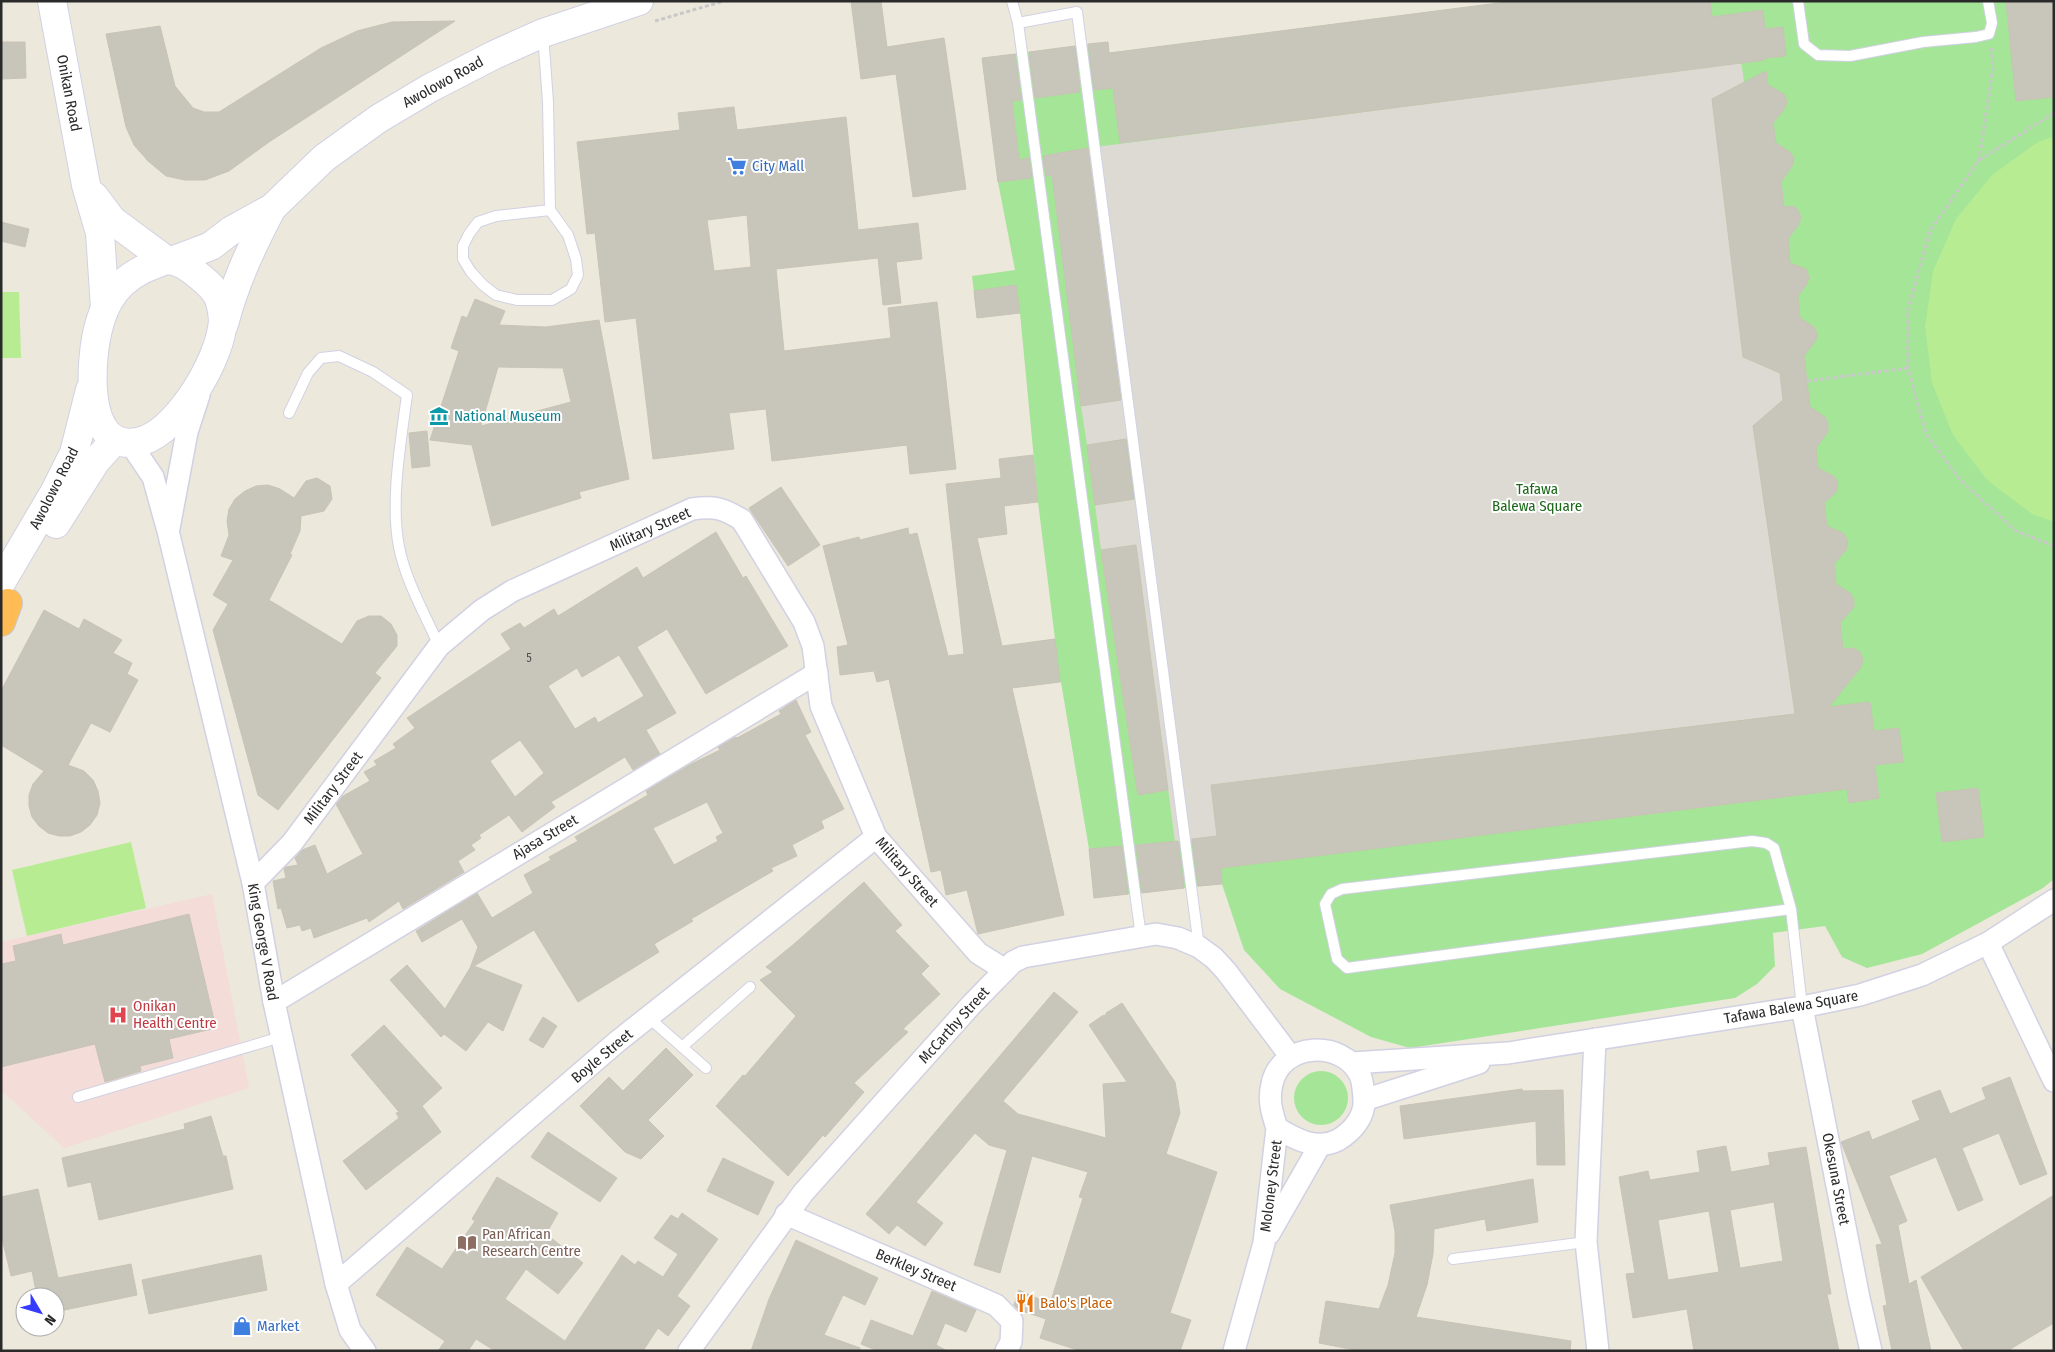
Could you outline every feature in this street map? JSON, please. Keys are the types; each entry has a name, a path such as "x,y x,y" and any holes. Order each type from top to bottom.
{"main road":[{"name":"Onikan Road","path":"52,1 86,185 100,233 105,308"},
{"name":"Awolowo Road","path":"272,208 324,158 378,119 430,88 494,55 594,9 639,1"},
{"path":"86,185 112,220 170,260 193,270 213,288 220,300 223,327"},
{"path":"272,208 238,276 217,349 204,378 170,425 139,442 123,441 101,424 91,386 94,343 105,308 122,284 144,268 211,246 232,230 272,208"},
{"name":"Awolowo Road","path":"3,606 74,453 91,386"},
{"name":"Awolowo Road","path":"3,606 92,468 123,441"}],"street":[{"path":"168,531 187,432 204,378"},
{"name":"King George V Road","path":"123,441 153,477 168,531 253,883 281,1038 336,1284 350,1330 365,1351"},
{"name":"Military Street","path":"253,883 292,844 439,646 482,610 512,591 692,509 712,506 728,511 742,520 804,622 813,646 821,706 876,837 978,953 1005,970"},
{"name":"Ajasa Street","path":"274,1002 817,673"},
{"name":"Boyle Street","path":"336,1284 618,1041 876,837"},
{"name":"Tafawa Balewa Square","path":"1352,1063 1508,1053 1802,1007 1860,995 1922,975 1988,943 2054,900"},
{"name":"McCarthy Street","path":"689,1351 786,1214 953,1026 1013,962 1023,957 1156,934 1178,938 1199,947 1214,958 1291,1057"},
{"path":"1988,943 2054,1081"},
{"name":"Okesuna Street","path":"1802,1007 1857,1288 1872,1351"},
{"path":"1595,1039 1586,1242 1598,1351"},
{"path":"1322,1049 1338,1053 1352,1063 1361,1076 1364,1107 1358,1122 1348,1133 1335,1141 1320,1145 1291,1137 1277,1128 1270,1097 1272,1082 1280,1068 1291,1057 1306,1050 1322,1049"},
{"name":"Tafawa Balewa Square","path":"1364,1100 1508,1053"},
{"name":"Moloney Street","path":"1234,1351 1264,1243 1277,1128"},
{"name":"Moloney Street","path":"1264,1243 1320,1145"},
{"name":"Berkley Street","path":"786,1214 996,1305 1012,1321 1011,1342 1006,1351"}],"lane":[{"path":"1012,1 1018,23 1141,937"},
{"path":"1798,1 1804,44 1818,55 1850,56 1923,42 1989,34 1992,23 1988,1"},
{"path":"1018,23 1077,12 1199,947"},
{"path":"543,33 548,102 550,210 568,235 576,259 578,275 571,289 552,300 517,300 496,294 483,285 471,272 463,259 463,246 478,222 496,216 550,210"},
{"path":"289,413 308,373 321,358 339,356 373,372 407,395 398,474 397,518 399,547 407,573 439,646"},
{"path":"1791,909 1347,968 1337,959 1325,904 1331,894 1342,889 1752,841 1766,843 1774,848 1791,909 1802,1007"},
{"path":"682,1047 750,987"},
{"path":"648,1018 706,1068"},
{"path":"78,1097 281,1038"},
{"path":"1453,1259 1586,1242"}],"path":[{"path":"1978,161 1993,67 1989,34"},
{"path":"2054,113 1978,161 1930,231 1908,309 1908,368 1926,434 1962,482 2016,531 2054,546"},
{"path":"1807,381 1908,368"}],"shaded area":[{"path":"1741,60 1744,82 1712,99 1743,357 1780,373 1783,400 1753,426 1791,687 1824,693 1809,712 1211,785 1217,836 1175,842 1136,545 1101,550 1095,505 1138,499 1130,439 1087,445 1081,406 1121,400 1088,148 1718,66"},
{"name":"Onikan Health Centre","path":"212,894 249,1088 64,1148 1,1090 1,942"}],"green space":[{"name":"Tafawa Balewa Square","path":"1514,1 2054,1 2054,879 2043,888 1922,954 1867,968 1842,957 1825,926 1773,933 1775,966 1757,984 1735,998 1410,1048 1371,1037 1280,989 1244,950 1222,884 1094,898 1089,849 1061,682 1018,687 1013,645 1055,639 1038,502 1020,313 977,318 972,276 1015,270 998,182 982,58 1108,42 1109,53"},
{"path":"2054,136 2054,522 2032,514 1987,480 1953,435 1932,383 1925,327 1933,271 1956,219 1992,175 2038,142"},
{"path":"1,292 19,292 21,358 1,358"},
{"path":"131,842 146,908 27,936 12,870"},
{"path":"1316,1071 1326,1071 1336,1075 1344,1083 1348,1098 1344,1113 1336,1121 1326,1125 1316,1125 1306,1121 1298,1113 1294,1103 1294,1093 1298,1083 1306,1075"}],"building":[{"path":"851,1 881,1 887,47 944,38 966,189 913,197 896,74 861,79"},
{"path":"1514,1 1710,1 1712,17 1763,10 1765,29 1783,27 1786,56 1120,143 1113,88 1094,90 1088,44 1108,42 1109,53"},
{"path":"2006,1 2054,1 2054,97 2016,101"},
{"path":"455,21 269,142 229,171 205,180 185,180 166,176 148,161 134,145 126,127 106,34 160,26 175,86 193,108 204,112 219,112 321,48 357,31 392,22"},
{"path":"1,42 25,42 26,78 1,79"},
{"path":"1075,46 1080,92 1035,98 1029,52"},
{"path":"1015,54 1021,100 1012,101 1019,160 1029,158 1032,178 998,182 982,58"},
{"path":"1766,71 1768,85 1784,94 1787,101 1785,108 1773,123 1776,143 1790,152 1794,158 1792,166 1781,182 1784,207 1793,206 1798,210 1801,217 1799,224 1788,239 1790,263 1806,269 1809,277 1807,284 1798,296 1800,318 1814,327 1817,333 1816,340 1804,356 1810,407 1825,417 1828,423 1828,432 1816,448 1818,468 1835,477 1838,484 1836,492 1824,503 1827,526 1843,533 1848,541 1846,550 1834,564 1836,584 1851,594 1854,600 1854,607 1840,623 1843,649 1854,648 1860,652 1863,659 1861,667 1829,707 1870,702 1874,731 1899,728 1903,762 1875,765 1879,798 1849,803 1847,789 1221,868 1222,884 1198,886 1192,839 1217,836 1211,785 1795,714 1753,426 1783,400 1780,373 1743,357 1712,99"},
{"path":"734,107 737,130 846,117 858,230 918,223 922,259 896,262 901,303 883,305 878,258 776,269 784,351 891,338 888,308 937,302 956,469 910,474 907,445 772,461 766,409 729,413 734,449 653,459 636,318 605,322 595,233 587,234 577,142 680,130 678,113","holes":["747,215 751,267 714,271 707,220"]},
{"path":"1088,148 1121,400 1081,406 1052,175 1046,176 1043,156"},
{"path":"1,222 29,229 25,247 1,241"},
{"path":"1016,285 1020,313 977,318 974,291"},
{"path":"475,299 505,311 499,325 546,327 599,320 629,479 579,492 581,498 492,526 472,445 430,440 459,351 451,348 462,316 467,318","holes":["498,367 563,368 571,402 481,426"]},
{"path":"427,431 430,466 412,468 409,433"},
{"path":"1126,439 1134,499 1095,505 1087,445"},
{"path":"1033,455 1038,502 1004,506 1007,534 977,538 1002,646 1055,639 1060,682 1012,688 1064,915 978,934 967,890 946,895 941,870 931,872 889,679 877,682 874,671 840,675 837,647 848,645 823,546 859,537 860,540 908,528 909,535 917,533 948,656 964,654 946,484 1001,478 999,459"},
{"path":"317,478 330,486 332,499 324,511 301,516 300,531 290,554 292,555 269,600 342,644 357,621 369,616 381,616 391,624 397,635 397,646 375,673 381,678 278,810 258,795 213,630 228,604 213,595 233,560 221,556 229,535 227,521 229,509 235,499 245,491 256,486 268,485 280,489 294,498 306,481"},
{"path":"781,487 820,545 788,566 749,508"},
{"path":"716,532 743,578 746,576 788,646 706,694 667,629 637,647 676,713 646,730 660,754 633,770 625,757 551,802 555,807 522,832 509,815 479,835 481,838 471,845 475,850 458,861 464,872 403,909 399,901 369,922 367,918 314,938 311,928 302,931 300,925 287,928 281,908 278,909 273,881 286,878 284,869 298,865 295,858 302,850 315,845 327,874 363,854 336,804 343,796 370,781 364,772 377,765 374,761 396,748 393,744 415,728 407,718 511,649 501,634 520,623 524,628 554,609 558,616 637,567 643,578","holes":["619,655 644,696 598,723 595,717 575,729 548,686 577,668 582,677","520,740 544,773 515,797 490,761"]},
{"path":"1136,545 1168,790 1138,795 1101,550"},
{"path":"44,610 79,629 84,619 122,640 113,653 132,663 127,674 138,680 110,732 91,723 68,765 84,771 93,780 98,791 100,803 97,815 90,825 81,832 70,836 48,833 32,817 29,795 33,784 44,771 1,745 1,691"},
{"path":"796,700 811,732 805,735 844,809 821,821 824,828 792,845 797,856 771,868 773,871 691,919 693,921 654,944 659,952 578,1002 534,930 474,966 522,985 503,1031 488,1022 466,1051 444,1034 441,1037 390,980 407,965 445,1009 470,968 478,947 462,919 422,942 416,931 477,893 492,918 533,893 524,875 551,860 549,857 578,841 575,837 648,795 646,791 691,764 720,750 718,747 781,714 779,711","holes":["707,802 723,833 716,837 718,841 674,865 653,828"]},
{"path":"1978,788 1984,837 1942,842 1936,793"},
{"path":"1178,841 1184,888 1142,893 1136,845"},
{"path":"1122,846 1128,894 1094,898 1089,849"},
{"path":"864,882 902,925 895,931 929,966 921,974 940,994 903,1029 908,1032 854,1083 864,1092 825,1137 823,1135 788,1176 716,1106 743,1075 745,1076 796,1016 760,980 773,972 766,967"},
{"path":"189,914 216,1028 169,1039 173,1058 140,1066 141,1071 105,1082 95,1044 1,1067 1,964 16,961 13,946 61,934 63,945"},
{"path":"1054,992 1078,1012 1003,1101 1018,1114 1106,1138 1103,1084 1127,1082 1089,1025 1122,1003 1175,1082 1180,1113 1166,1154 1217,1172 1170,1313 1191,1320 1180,1351 1081,1351 1040,1338 1046,1319 1019,1310 1014,1305 1019,1290 1050,1304 1083,1198 1079,1197 1088,1172 1032,1156 1000,1273 974,1265 1007,1150 989,1145 975,1133 916,1202 943,1223 925,1246 897,1225 889,1234 866,1214"},
{"path":"543,1017 557,1026 543,1048 529,1040"},
{"path":"384,1025 442,1088 422,1106 441,1132 366,1190 343,1161 399,1118 396,1113 399,1112 351,1055"},
{"path":"666,1048 693,1075 648,1120 664,1136 641,1159 625,1152 580,1106 609,1077 623,1091"},
{"path":"2010,1077 2047,1174 2020,1185 1999,1133 1962,1148 1983,1200 1958,1211 1936,1157 1889,1176 1907,1221 1898,1225 1909,1284 1916,1280 1931,1351 1892,1351 1883,1306 1887,1305 1876,1245 1882,1244 1841,1142 1869,1131 1872,1140 1920,1120 1912,1101 1940,1090 1950,1114 1986,1099 1982,1088"},
{"path":"1522,1089 1523,1091 1563,1090 1565,1165 1537,1165 1536,1121 1404,1139 1400,1106"},
{"path":"211,1116 223,1156 226,1156 233,1189 99,1220 91,1182 68,1187 62,1158 185,1129 184,1124"},
{"path":"548,1132 617,1178 600,1202 531,1157"},
{"path":"1726,1146 1731,1172 1770,1165 1768,1153 1806,1147 1831,1294 1827,1294 1839,1351 1694,1351 1687,1309 1633,1318 1626,1274 1635,1273 1619,1177 1648,1171 1650,1180 1700,1172 1697,1151","holes":["1774,1202 1783,1261 1740,1268 1730,1210","1709,1211 1719,1272 1668,1280 1658,1220"]},
{"path":"723,1158 774,1182 758,1215 707,1191"},
{"path":"497,1177 558,1213 546,1234 583,1263 558,1294 526,1269 505,1299 565,1341 622,1255 635,1265 638,1261 663,1277 678,1254 654,1238 671,1215 678,1219 682,1213 718,1239 677,1296 690,1306 668,1336 658,1328 643,1351 495,1351 476,1339 468,1351 438,1351 445,1341 376,1295 407,1247 442,1269 475,1221 472,1219"},
{"path":"1533,1179 1538,1222 1487,1231 1485,1219 1434,1229 1433,1254 1427,1285 1416,1317 1571,1341 1570,1351 1360,1351 1319,1343 1326,1301 1379,1309 1388,1285 1395,1253 1395,1231 1390,1205"},
{"path":"38,1189 58,1278 131,1264 137,1295 65,1310 65,1287 35,1287 32,1271 11,1276 1,1234 1,1197"},
{"path":"2054,1195 2054,1323 2007,1351 1964,1351 1921,1277"},
{"path":"796,1240 878,1278 865,1305 843,1295 824,1335 860,1348 860,1351 751,1351 769,1299"},
{"path":"261,1255 267,1290 149,1314 142,1280"},
{"path":"932,1291 976,1310 966,1332 945,1323 936,1345 947,1351 878,1351 861,1344 871,1320 913,1336"}],"place":[{"name":"City Mall","path":"737,166"},
{"name":"National Museum","path":"439,416"},
{"name":"Onikan Health Centre","path":"118,1015"},
{"name":"Pan African Research Centre","path":"467,1243"},
{"name":"Balo's Place","path":"1025,1303"},
{"name":"Market","path":"242,1326"}]}
